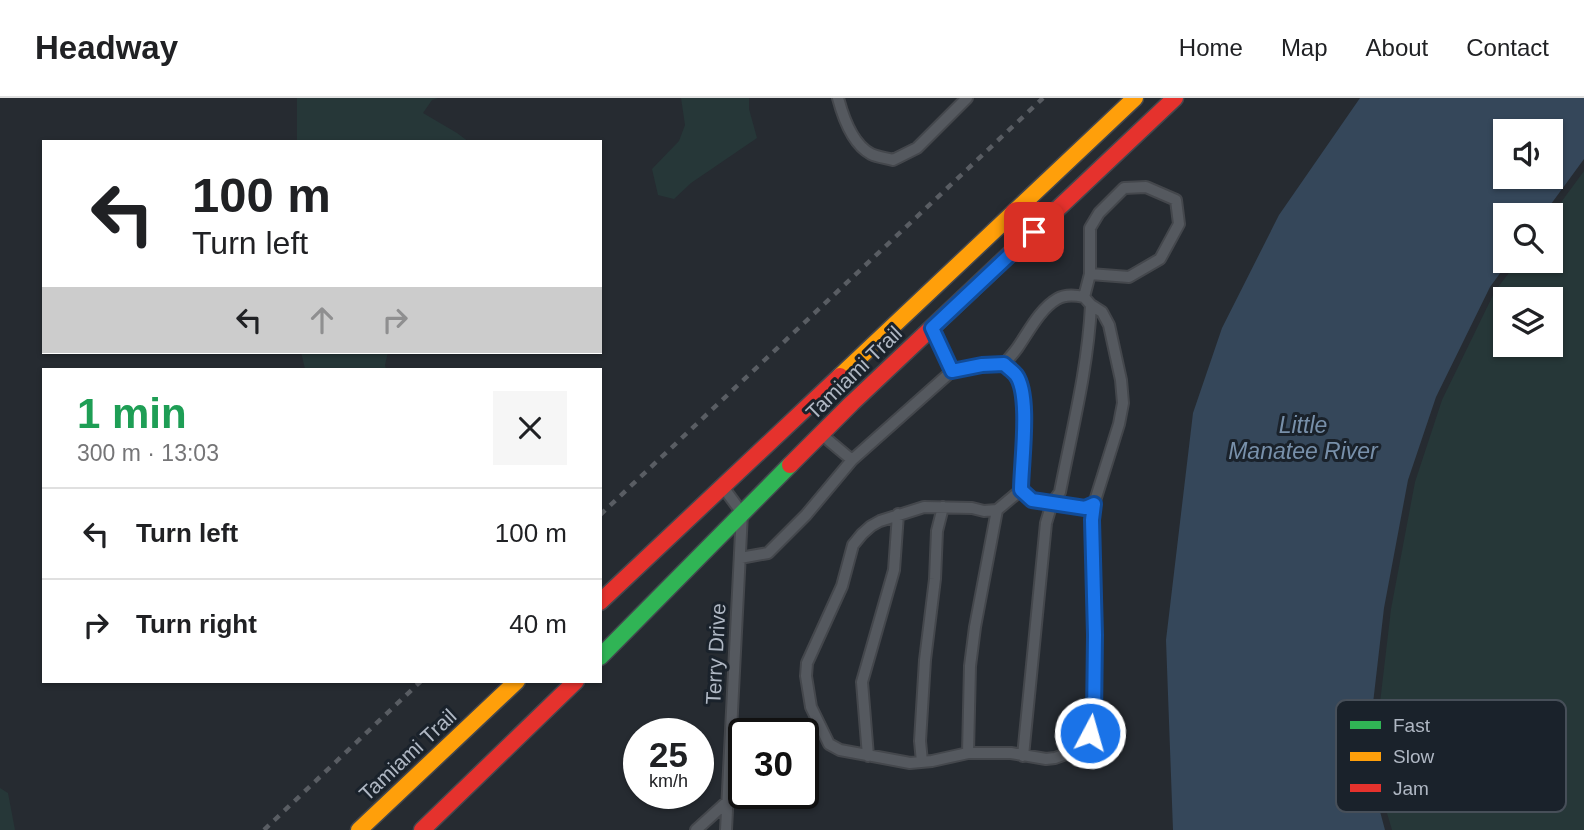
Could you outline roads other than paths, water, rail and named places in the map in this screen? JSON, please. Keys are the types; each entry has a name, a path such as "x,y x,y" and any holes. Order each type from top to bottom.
{"main road":[{"name":"Tamiami Trail","path":"602,600 1135,98"},
{"name":"Tamiami Trail","path":"602,655 821,434 1175,98"},
{"name":"Tamiami Trail","path":"359,830 515,683"},
{"path":"422,830 574,683"}],"street":[{"path":"838,98 844,119 854,138 870,154 893,160 917,148 967,98"},
{"path":"1023,756 1046,523 1052,503 1059,492 1089,338 1087,300 1090,228 1099,213 1124,188 1146,187 1176,201 1179,224 1160,259 1129,277 1090,274"},
{"path":"740,558 768,553 806,515 852,460 952,371 1004,364 1018,377 1023,397 1021,490 998,510 924,507 898,514 871,526 862,534 853,545 842,586 807,663 806,676 811,707 829,744 840,750 868,756 910,763 968,753 1011,753 1046,759 1074,751 1090,733 1094,719 1092,520 1094,504 1119,424 1123,403 1121,380 1109,326 1102,312 1087,300 1071,295 1058,298 1046,309 1004,364"},
{"path":"932,328 952,371"},
{"path":"821,434 852,460"},
{"path":"723,487 742,513"},
{"path":"1021,490 1032,500 1085,508 1094,504"},
{"path":"922,762 920,741 925,660 935,579 937,531 943,507"},
{"path":"968,753 970,666 998,510"},
{"name":"Terry Drive","path":"733,718 742,513"},
{"path":"868,756 862,682 894,570 898,514"},
{"path":"696,830 728,801"},
{"name":"Terry Drive","path":"726,830 728,809"}],"water":[{"name":"Little Manatee River","path":"1360,98 1584,98 1584,159 1563,188 1563,119 1493,119 1493,189 1562,189 1552,203 1493,203 1493,273 1500,273 1490,287 1436,397 1408,480 1384,608 1373,700 1336,700 1336,812 1380,812 1385,830 1173,830 1166,640 1193,413 1222,328 1279,215"}],"railway":[{"path":"602,513 1043,98"},
{"path":"264,830 419,683"}]}
